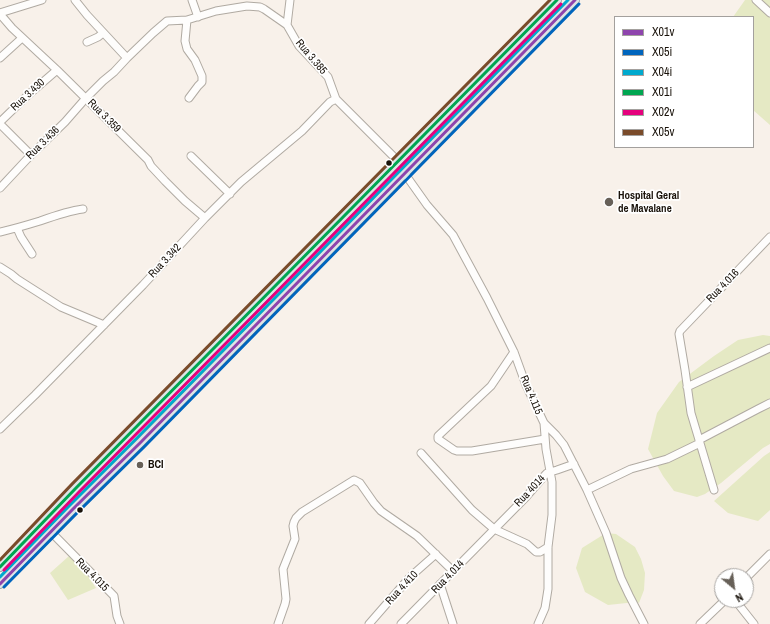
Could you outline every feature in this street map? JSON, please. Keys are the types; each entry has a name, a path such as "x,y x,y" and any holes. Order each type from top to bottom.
{"main road":[{"path":"0,567 557,0"},
{"path":"0,584 575,0"},
{"path":"366,195 375,204"},
{"path":"146,417 156,426"}],"street":[{"path":"0,14 42,0"},
{"path":"75,0 127,58"},
{"path":"192,0 198,17"},
{"path":"287,25 290,0"},
{"path":"756,0 770,13"},
{"name":"Rua 3.436","path":"0,188 103,81 167,21 187,20 216,11 247,6 260,7 287,25"},
{"name":"Rua 3.359","path":"0,14 22,38 86,98 148,160 151,166 185,201 205,218"},
{"path":"187,20 185,41 202,76 202,82 190,98"},
{"name":"Rua 3.385","path":"287,25 299,46 328,76 336,99 398,161"},
{"path":"87,42 103,33"},
{"path":"0,58 22,38"},
{"name":"Rua 3.430","path":"0,123 28,95 57,70"},
{"name":"Rua 3.342","path":"0,429 143,285 205,218 241,182 302,131 330,102 336,99"},
{"path":"0,123 31,155"},
{"path":"191,156 230,194"},
{"name":"Rua 4.115","path":"405,174 427,205 453,235 487,298 514,352 526,385 544,423 564,445 587,490 606,533 621,578 644,624"},
{"path":"0,231 17,228 57,214 73,210 83,210"},
{"path":"17,228 32,254"},
{"name":"Rua 4.016","path":"687,387 678,336 680,331 770,237"},
{"path":"0,267 61,308 104,324"},
{"path":"714,490 691,413 687,387 770,348"},
{"path":"514,352 491,386 438,436 438,439 457,451 472,451 545,439"},
{"path":"587,490 631,469 667,459 770,403"},
{"path":"538,624 544,608 548,589 548,547 552,515 552,482 544,423"},
{"path":"421,453 472,510 494,529 527,544 536,552 540,552 548,547"},
{"name":"Rua 4014","path":"494,529 526,497 545,474 574,464"},
{"path":"278,624 286,598 283,570 295,539 293,526 296,518 302,512 353,481 360,483 374,503 417,536 454,571"},
{"name":"Rua 4.014","path":"401,624 494,529"},
{"name":"Rua 4.015","path":"51,532 114,596 117,616 120,624"},
{"name":"Rua 4.410","path":"370,624 410,578 436,554"},
{"path":"754,570 770,554"},
{"path":"440,584 453,624"},
{"path":"700,624 716,608"},
{"path":"741,608 754,624"}],"green space":[{"path":"745,0 770,0 770,125 754,111 754,16 734,16"},
{"path":"763,335 770,336 770,444 705,494 697,497 674,491 663,476 648,449 657,413 679,382 714,356 738,340"},
{"path":"770,452 770,510 758,521 728,513 714,501 764,456"},
{"path":"606,533 616,534 635,547 641,559 645,573 644,590 639,603 608,605 585,592 576,568 582,548"},
{"path":"69,556 84,570 96,588 68,600 50,573"}],"transit line":[{"name":"X05v","path":"0,560 72,484 550,0"},
{"name":"X01i","path":"0,567 557,0"},
{"name":"X04i","path":"0,577 568,0"},
{"name":"X01v","path":"0,584 575,0"},
{"name":"X02v","path":"4,570 80,491 561,4"},
{"name":"X05i","path":"4,587 144,447 579,4"}],"place":[{"name":"Hospital Geral de Mavalane","path":"609,202"},
{"name":"BCI","path":"140,465"}]}
